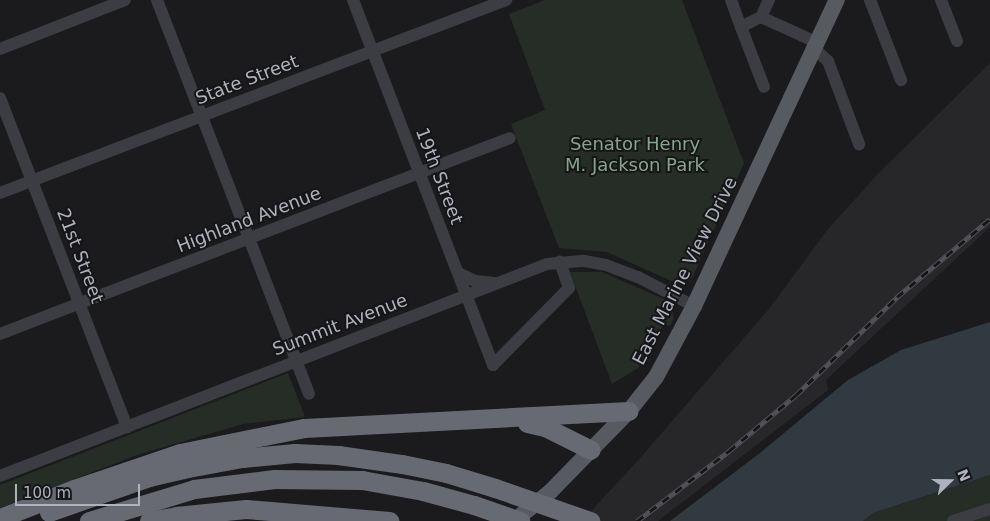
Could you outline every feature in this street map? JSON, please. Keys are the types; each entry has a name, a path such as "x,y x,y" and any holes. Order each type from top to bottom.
{"highway":[{"path":"0,518 74,489 180,453 304,428 629,412"},
{"path":"509,418 545,427 591,450"},
{"path":"21,521 165,474 242,458 295,453 338,455 402,464 446,473 590,521"},
{"path":"89,521 194,489 274,479 362,480 423,491 474,505 520,521"},
{"path":"150,521 176,516 246,509 389,521"}],"main road":[{"name":"East Marine View Drive","path":"514,521 550,492 629,412 656,377 694,306 837,0"}],"street":[{"path":"0,48 125,0"},
{"path":"157,0 309,394"},
{"name":"19th Street","path":"353,0 494,365 569,288 560,262"},
{"name":"State Street","path":"0,193 506,0"},
{"path":"731,0 764,87"},
{"path":"741,27 761,17 769,0"},
{"path":"870,0 901,80"},
{"path":"942,0 957,41"},
{"path":"761,17 816,46 828,61 859,144"},
{"name":"21st Street","path":"0,98 127,427"},
{"name":"Highland Avenue","path":"0,334 510,138"},
{"name":"Summit Avenue","path":"0,476 547,264 584,261 624,271 694,306"},
{"path":"458,273 475,282 500,283"},
{"path":"953,521 990,509"}],"shaded area":[{"path":"990,63 990,227 826,380 828,390 658,521 582,521 641,457 769,309 828,229 878,174"},
{"path":"990,322 990,475 873,513 863,521 670,521 760,453 848,380 901,350"}],"green space":[{"name":"Senator Henry M. Jackson Park","path":"545,0 682,0 744,163 692,278 678,284 607,252 559,248 511,124 545,110 509,14"},
{"path":"570,272 602,272 666,300 672,308 674,318 670,326 664,324 638,368 612,384"},
{"path":"288,373 305,417 243,424 137,455 0,508 0,485"},
{"path":"990,475 990,521 863,521 873,513"}],"railway":[{"path":"637,521 729,451 796,395 897,297 990,219"}]}
